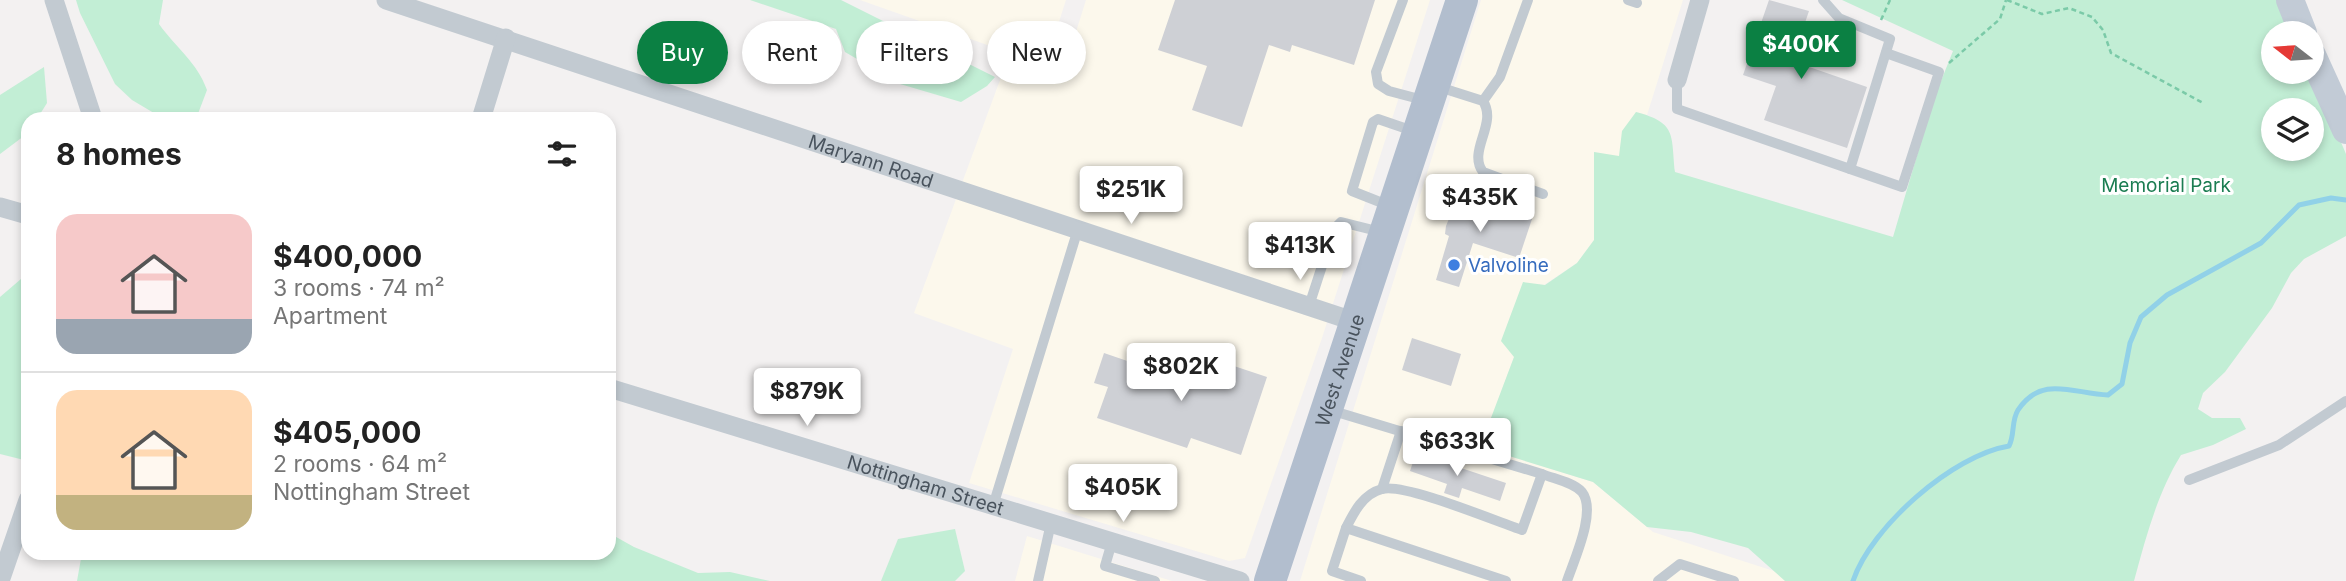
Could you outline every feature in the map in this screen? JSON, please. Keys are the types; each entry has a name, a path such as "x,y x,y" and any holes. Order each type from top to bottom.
{"main road":[{"name":"West Avenue","path":"1270,581 1462,0"}],"street":[{"path":"54,0 91,112"},
{"name":"Maryann Road","path":"386,0 1356,322"},
{"path":"1677,80 1700,0"},
{"path":"2290,0 2298,21"},
{"path":"483,112 506,38"},
{"path":"2324,81 2346,130"},
{"path":"0,207 21,213"},
{"name":"Nottingham Street","path":"616,390 1240,581"},
{"path":"0,581 21,520"}],"lane":[{"path":"1403,0 1376,72 1378,84 1389,91 1432,93 1483,101"},
{"path":"1483,101 1500,77 1528,0"},
{"path":"1823,0 1839,18 1890,39 1850,169"},
{"path":"1677,80 1677,109 1902,187 1939,72 1886,53"},
{"path":"1483,101 1489,117 1478,158 1479,167 1483,172 1543,194"},
{"path":"1390,220 1352,191 1373,122 1378,119 1420,133"},
{"path":"1309,306 1334,229 1341,222 1390,220"},
{"path":"993,506 1078,229"},
{"path":"2189,480 2279,445 2346,401"},
{"path":"1327,408 1575,486 1583,493 1588,514 1567,581"},
{"path":"1382,489 1401,431"},
{"path":"1362,581 1332,571 1346,528 1360,502 1382,489 1405,490 1522,530 1542,474"},
{"path":"1038,581 1051,523"},
{"path":"1346,528 1506,581"},
{"path":"1112,542 1105,566 1156,581"},
{"path":"1658,581 1680,564 1734,581"}],"path":[{"path":"1876,33 1890,0"},
{"path":"1939,72 2000,19 2007,0 2042,14 2069,8 2092,18 2103,30 2111,53 2203,103"}],"shaded area":[{"path":"860,0 1066,0 1059,21 987,21 987,45 973,40 973,21 919,21"},
{"path":"1086,0 1430,0 1322,338 1245,558 1229,561 969,483 1013,349 914,313 999,84 1086,84 1086,21 1079,21"},
{"path":"1481,0 1683,0 1647,115 1636,112 1619,157 1594,152 1594,240 1577,263 1544,285 1523,283 1514,357 1481,447 1593,482 1653,532 1780,573 1791,581 1300,581"},
{"path":"1027,536 1172,581 1015,581"}],"green space":[{"path":"76,0 163,0 159,24 192,63 207,90 199,112 152,112 132,100 115,84"},
{"path":"750,0 841,0 883,21 856,21 856,58 845,52 842,44 842,21 812,21"},
{"name":"Memorial Park","path":"1842,0 2281,0 2290,21 2261,21 2261,84 2316,84 2322,98 2261,98 2261,161 2324,161 2324,102 2346,154 2346,236 2304,259 2291,273 2272,308 2225,372 2203,393 2198,409 2212,418 2240,418 2246,429 2213,445 2181,455 2159,500 2134,581 1785,581 1748,548 1691,532 1647,527 1593,482 1480,447 1514,357 1501,341 1523,282 1545,285 1577,263 1594,240 1594,152 1619,156 1622,131 1636,112 1659,121 1669,132 1675,172 1893,237 1933,101 1953,51"},
{"path":"973,66 987,73 987,86 961,102 900,84 973,84"},
{"path":"44,67 47,103 41,112 21,112 21,138 0,154 0,95"},
{"path":"21,279 21,459 0,454 0,297"},
{"path":"955,529 965,571 955,581 881,581 898,539"},
{"path":"616,537 698,573 730,572 770,581 77,581 81,560 616,560"}],"building":[{"path":"1175,0 1375,0 1354,65 1292,45 1290,52 1269,45 1242,127 1192,110 1207,66 1158,50"},
{"path":"1769,0 1809,11 1792,61 1867,87 1847,148 1764,120 1776,86 1743,75"},
{"path":"1459,194 1508,206 1506,211 1532,219 1519,258 1473,243 1459,287 1436,280 1449,236 1445,234 1446,226"},
{"path":"1412,338 1461,354 1451,386 1402,370"},
{"path":"1104,353 1206,388 1216,360 1267,377 1241,455 1191,438 1187,448 1097,418 1108,387 1094,383"},
{"path":"1416,453 1506,483 1500,501 1462,488 1459,498 1444,493 1447,484 1410,471"}],"waterway":[{"path":"1853,581 1877,538 1917,497 1964,463 1987,452 2009,446 2016,414 2027,399 2048,389 2108,395 2122,384 2130,343 2141,317 2167,295 2261,243 2299,205 2331,198 2346,200"}],"place":[{"name":"Valvoline","path":"1454,265"}]}
